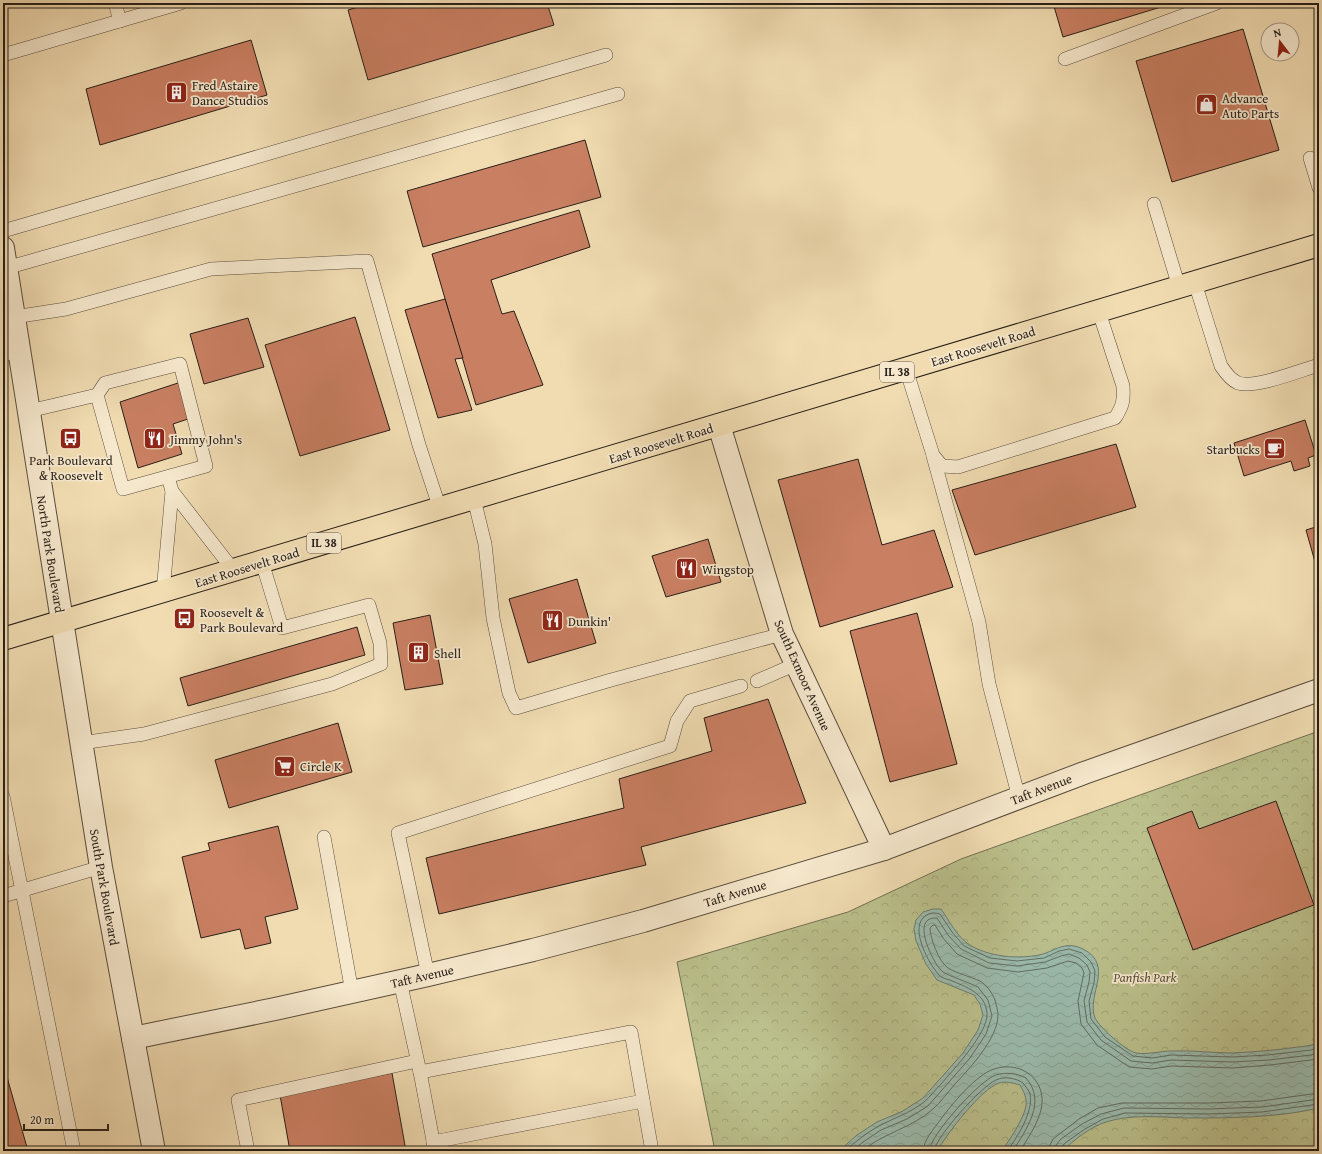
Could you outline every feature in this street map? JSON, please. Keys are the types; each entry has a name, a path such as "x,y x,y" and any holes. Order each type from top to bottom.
{"main road":[{"name":"East Roosevelt Road","path":"3,639 1319,245"}],"street":[{"name":"North Park Boulevard","path":"5,258 14,317 11,352 29,412 62,622"},
{"name":"South Exmoor Avenue","path":"719,425 782,634 884,849"},
{"name":"South Park Boulevard","path":"62,622 101,867 154,1151"},
{"name":"Taft Avenue","path":"133,1038 428,975 533,950 643,921 884,849 1084,773 1319,690"}],"lane":[{"path":"115,3 120,21"},
{"path":"3,55 181,3"},
{"path":"1065,59 1217,3"},
{"path":"3,231 606,55"},
{"path":"5,258 618,94"},
{"path":"1310,158 1319,188"},
{"path":"1154,204 1225,373 1238,383 1257,384 1319,365"},
{"path":"14,317 66,309 210,269 366,261 419,445 440,509"},
{"path":"933,455 942,466 958,467 1115,418 1121,409 1124,397 1123,386 1099,312"},
{"path":"29,412 97,395 105,383 180,364 206,466 123,489 97,395"},
{"path":"906,369 933,455 979,622 989,684 1019,798"},
{"path":"163,592 172,491 168,477"},
{"path":"172,491 234,571"},
{"path":"474,498 485,544 494,618 508,693 516,708 611,680 782,634"},
{"path":"81,743 144,734 332,684 381,664 380,642 369,605 282,628 262,562"},
{"path":"757,681 796,664"},
{"path":"428,975 398,833 670,746 677,721 690,701 741,686"},
{"path":"3,796 5,819 74,1151"},
{"path":"324,837 352,992"},
{"path":"3,896 101,867"},
{"path":"400,981 419,1067 434,1146 643,1101"},
{"path":"248,1151 238,1100 419,1067 631,1032 652,1151"}],"green space":[{"name":"Panfish Park","path":"1319,731 1319,1151 715,1151 677,962 848,912 961,859"}],"water":[{"path":"933,909 941,909 956,932 967,943 975,948 993,954 1024,957 1043,954 1067,946 1083,949 1092,956 1097,963 1098,981 1093,1009 1095,1018 1113,1038 1126,1048 1136,1053 1145,1054 1180,1051 1232,1053 1283,1049 1319,1043 1319,1108 1286,1114 1252,1117 1145,1117 1116,1119 1089,1130 1077,1138 1063,1151 1001,1151 1012,1136 1025,1111 1026,1106 1025,1095 1020,1085 1004,1082 992,1087 974,1103 948,1134 937,1151 839,1151 857,1135 877,1122 903,1111 923,1098 963,1053 978,1030 983,1015 980,1004 974,995 937,980 926,964 916,941 914,929 916,920 923,912"}],"building":[{"path":"372,3 547,3 554,25 368,80 348,10"},
{"path":"1053,3 1174,3 1063,37"},
{"name":"Advance Auto Parts","path":"1243,29 1279,150 1172,182 1136,61"},
{"name":"Fred Astaire Dance Studios","path":"251,40 267,95 100,145 86,89"},
{"path":"585,140 601,197 423,247 407,191"},
{"path":"579,210 590,247 491,280 502,314 514,311 543,385 476,405 432,254"},
{"path":"445,299 463,358 455,359 472,410 438,418 405,310"},
{"path":"355,317 390,430 300,456 265,345"},
{"path":"248,318 264,367 204,384 190,334"},
{"name":"Jimmy John's","path":"181,382 191,418 173,424 182,454 138,468 120,402"},
{"name":"Starbucks","path":"1305,420 1316,455 1308,458 1310,466 1294,471 1291,461 1244,476 1234,443"},
{"path":"1116,444 1136,507 975,555 952,490"},
{"path":"858,459 882,545 934,530 953,587 820,627 778,480"},
{"path":"1319,526 1319,576 1306,530"},
{"name":"Wingstop","path":"708,539 721,582 666,597 652,556"},
{"name":"Dunkin'","path":"577,579 596,643 528,663 509,599"},
{"path":"917,613 957,764 890,782 850,631"},
{"name":"Shell","path":"430,615 443,684 405,690 393,623"},
{"path":"357,627 365,655 188,706 180,678"},
{"path":"768,699 806,803 641,847 646,865 439,914 426,858 624,808 619,779 712,751 704,718"},
{"name":"Circle K","path":"338,723 352,772 229,808 215,760"},
{"path":"1276,801 1314,905 1193,950 1147,828 1192,811 1199,829"},
{"path":"278,826 298,909 265,917 271,943 245,949 240,929 201,938 182,857 210,850 208,843"},
{"path":"3,1063 28,1151 3,1151"},
{"path":"392,1073 406,1151 290,1151 280,1095"}],"place":[{"name":"Fred Astaire Dance Studios","path":"176,92"},
{"name":"Advance Auto Parts","path":"1207,105"},
{"name":"Park Boulevard & Roosevelt","path":"71,438"},
{"name":"Jimmy John's","path":"154,439"},
{"name":"Starbucks","path":"1275,449"},
{"name":"Wingstop","path":"687,569"},
{"name":"Roosevelt & Park Boulevard","path":"185,619"},
{"name":"Dunkin'","path":"552,621"},
{"name":"Shell","path":"418,653"},
{"name":"Circle K","path":"284,766"}]}
